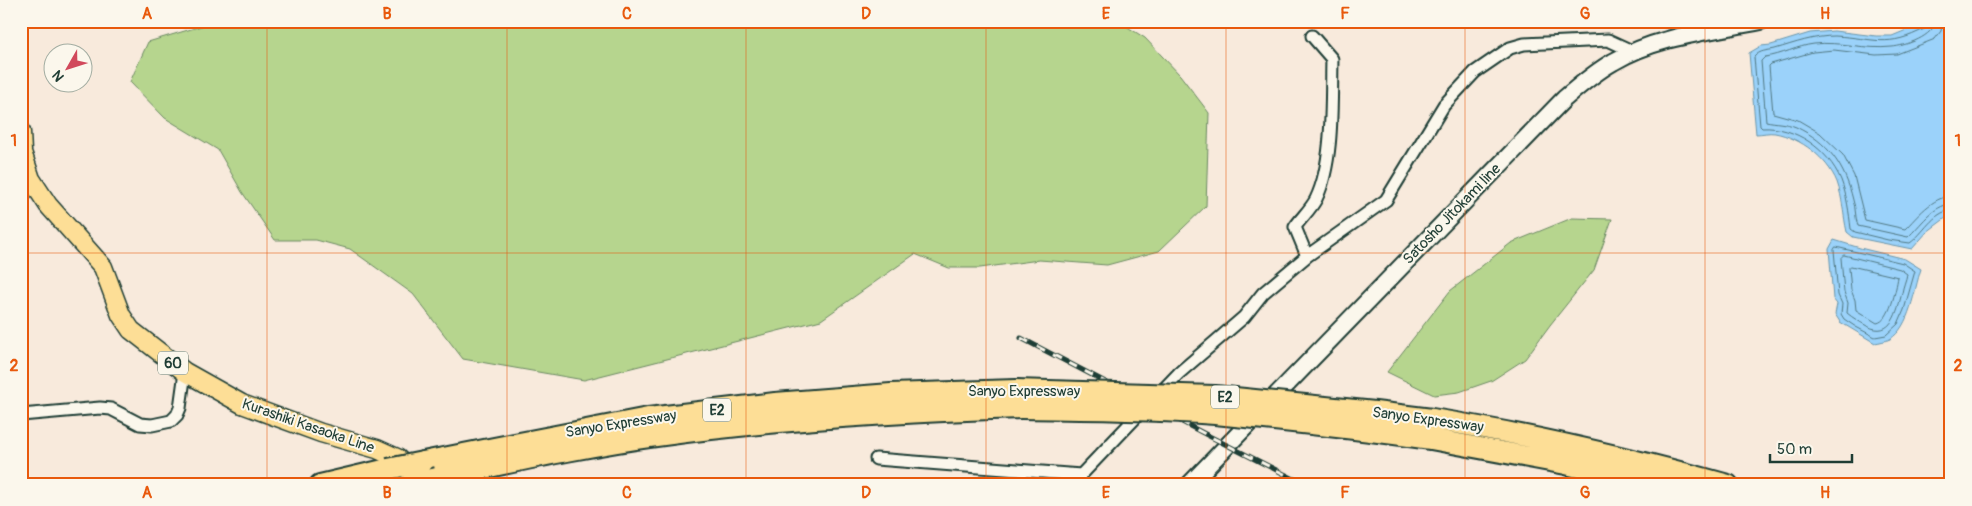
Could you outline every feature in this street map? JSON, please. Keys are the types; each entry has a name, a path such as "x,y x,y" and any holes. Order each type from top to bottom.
{"highway":[{"name":"Sanyo Expressway","path":"320,485 526,440 648,418 774,403 891,394 1018,399 1215,396 1375,412 1557,462 1655,485"},
{"name":"Sanyo Expressway","path":"408,485 529,458 654,436 1018,399"},
{"name":"Sanyo Expressway","path":"1432,429 1570,444 1647,462 1728,485"}],"main road":[{"name":"Satosho Jitokami line","path":"1189,485 1564,99 1606,66 1632,52 1653,44 1761,21"},
{"name":"Kurashiki Kasaoka Line","path":"21,132 22,152 31,179 48,205 103,267 120,315 131,330 185,372 242,404 321,433 378,449 397,458 432,481"}],"street":[{"path":"1307,256 1295,227 1316,200 1325,171 1330,141 1332,59 1312,36"},
{"path":"1074,485 1081,475 1179,374 1244,317 1263,294 1307,256 1386,200 1444,105 1475,72 1510,48 1524,44 1608,40 1632,52"},
{"path":"21,415 100,408 111,409 140,424 152,425 172,421 180,408 185,372"},
{"path":"876,459 1081,475"}],"green space":[{"path":"218,21 1118,21 1145,38 1180,75 1209,113 1206,206 1159,251 1107,265 1039,260 980,268 949,268 915,254 821,320 584,380 463,359 413,294 350,249 316,240 275,240 242,192 218,150 165,118 130,82 148,42"},
{"path":"1572,218 1612,219 1594,270 1525,359 1491,381 1459,392 1434,395 1387,372 1450,291 1511,243"}],"water":[{"path":"1928,21 1951,21 1951,214 1927,232 1912,249 1853,237 1847,232 1837,182 1833,173 1820,157 1794,139 1773,133 1756,134 1749,53 1761,46 1771,45 1810,33 1834,31 1892,36"},
{"path":"1834,240 1905,259 1921,269 1907,317 1897,333 1890,339 1875,343 1840,322 1835,314 1837,304 1833,299 1829,249"}],"railway":[{"path":"1021,338 1306,485"}]}
